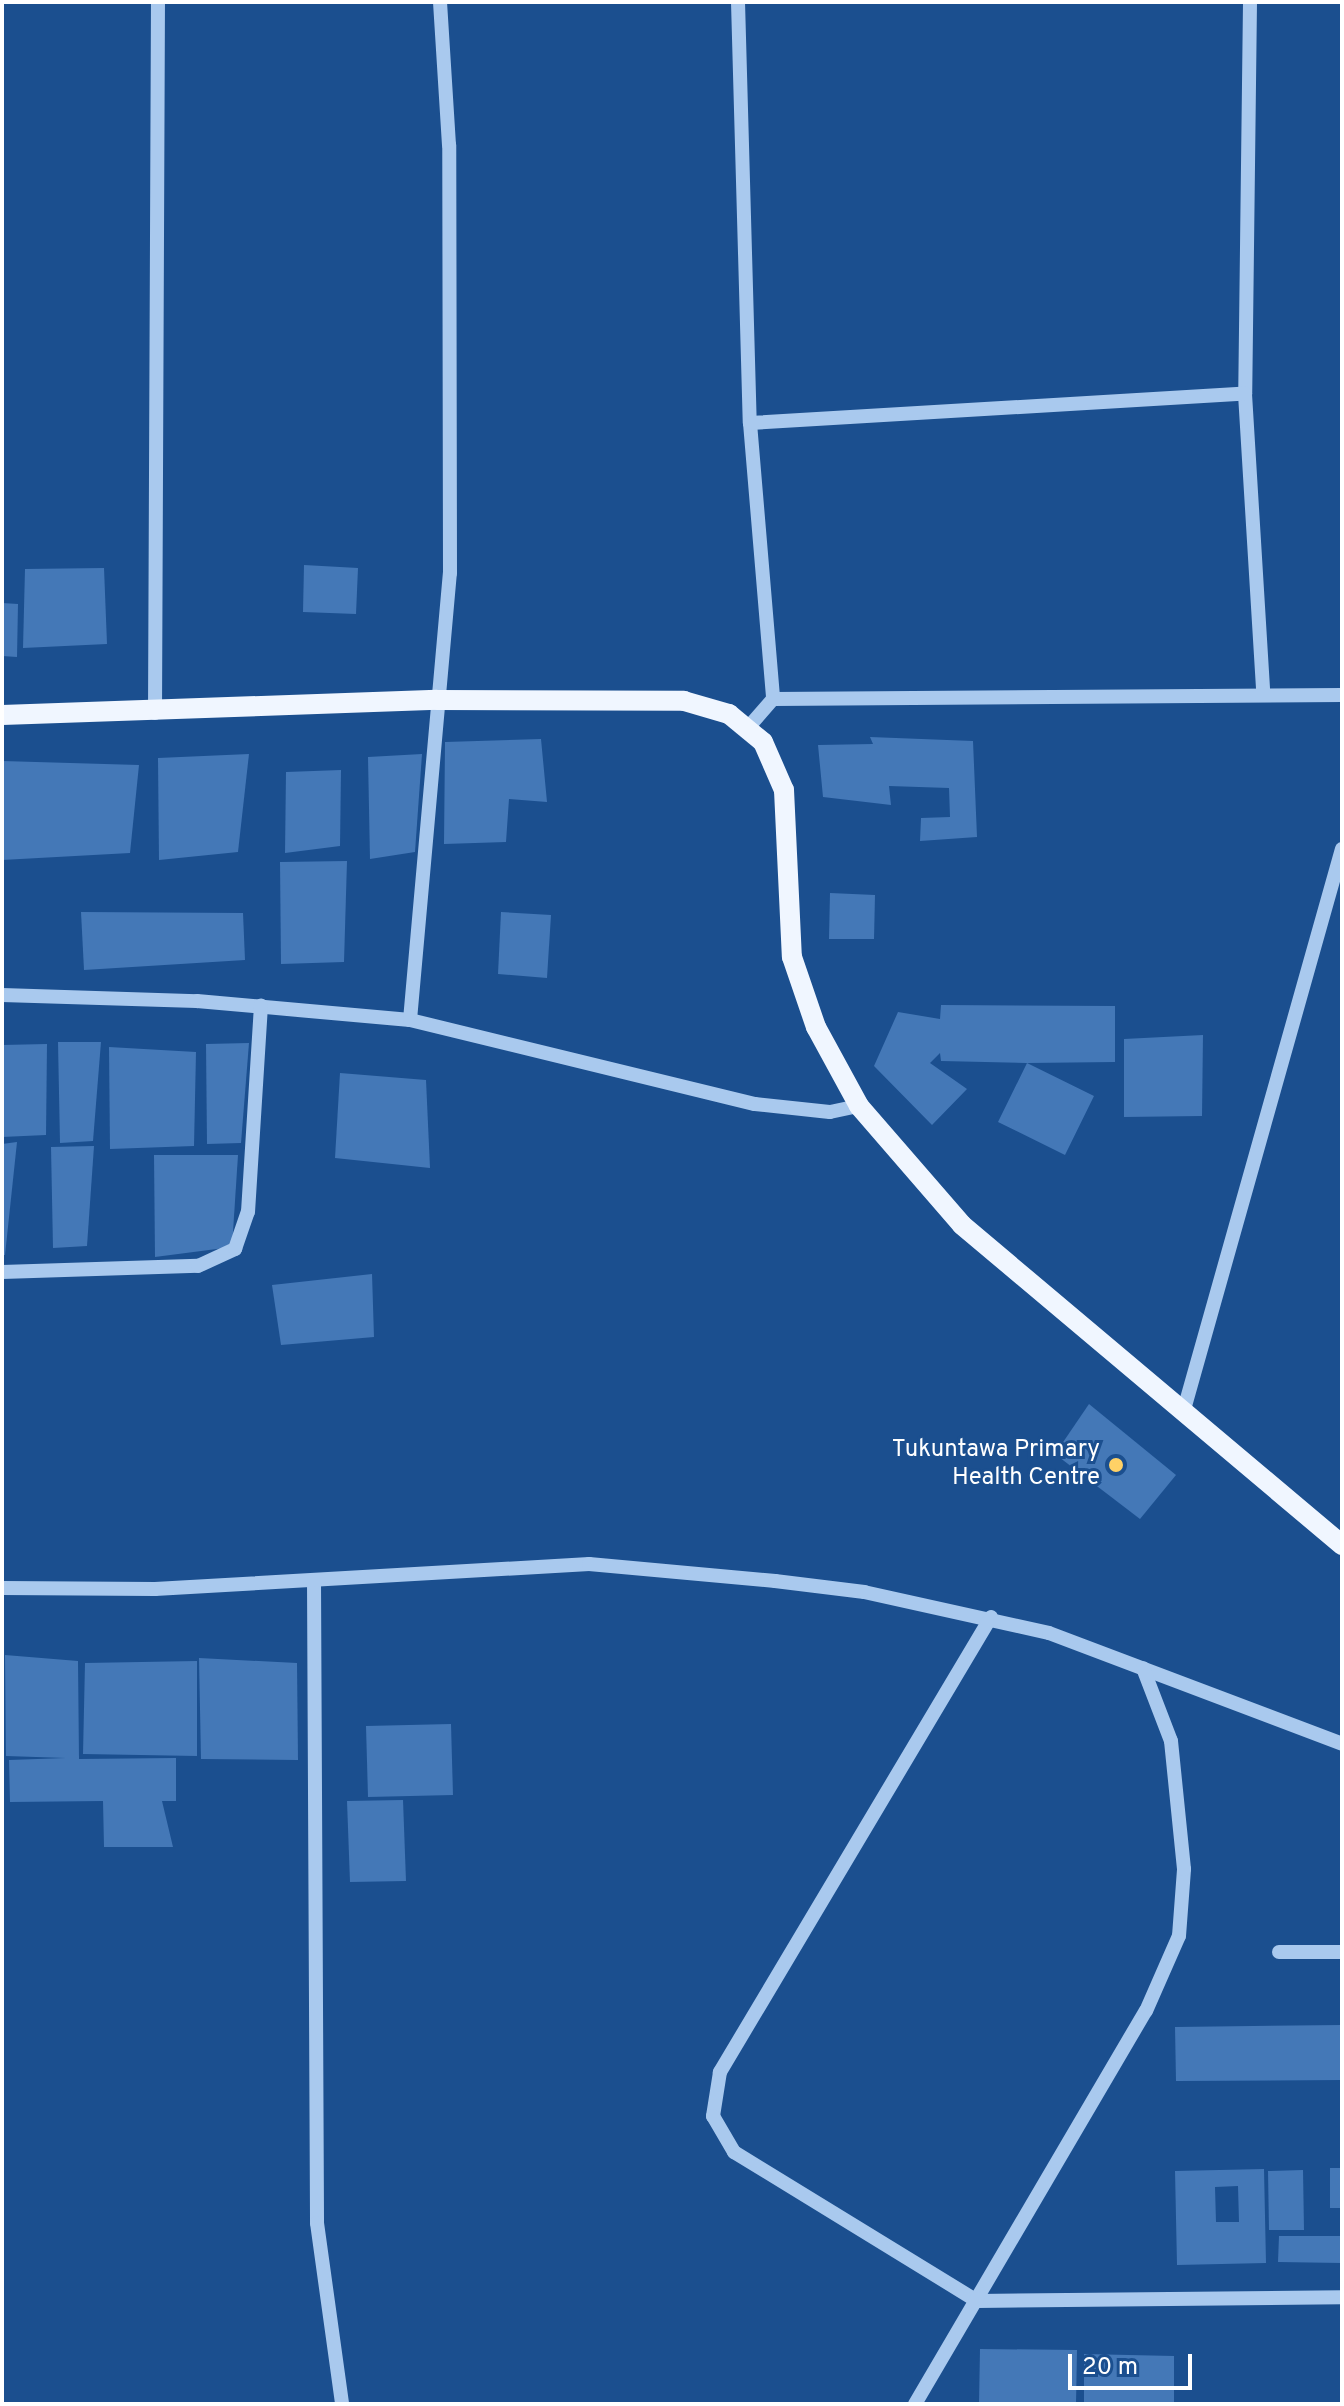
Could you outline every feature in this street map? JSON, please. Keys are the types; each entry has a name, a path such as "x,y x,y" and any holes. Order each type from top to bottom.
{"main road":[{"path":"2,715 155,713 437,700 684,701 749,727 784,790 795,968 816,1027 859,1106 962,1225 1342,1545"}],"street":[{"path":"155,713 158,2"},
{"path":"410,1020 450,573 449,145 440,2"},
{"path":"738,2 750,423 773,699 749,727"},
{"path":"1250,2 1245,394 1263,691"},
{"path":"750,423 1245,394"},
{"path":"773,699 1263,691 1342,695"},
{"path":"1183,1413 1342,849"},
{"path":"2,995 261,1005 410,1020 755,1104 830,1112 859,1106"},
{"path":"2,1272 198,1266 235,1249 248,1212 261,1005"},
{"path":"2,1588 314,1580 589,1564 864,1592 991,1617 1143,1668 1342,1744"},
{"path":"314,1580 317,2223 342,2404"},
{"path":"991,1617 720,2072 713,2116 734,2152 977,2301 1342,2297"},
{"path":"915,2404 1146,2011 1179,1936 1184,1869 1171,1741 1143,1668"},
{"path":"1279,1952 1342,1952"}],"building":[{"path":"304,565 358,568 356,614 303,612"},
{"path":"104,568 107,644 23,648 25,569"},
{"path":"2,603 18,604 17,657 2,656"},
{"path":"870,737 973,741 977,837 920,841 921,818 950,817 949,788 889,786 891,805 823,797 818,745 873,744"},
{"path":"541,739 547,802 509,799 506,842 444,844 445,742"},
{"path":"249,754 238,852 159,860 158,758"},
{"path":"422,754 415,852 370,859 368,757"},
{"path":"2,761 139,765 130,853 2,860"},
{"path":"341,770 340,846 285,853 286,772"},
{"path":"347,861 344,962 281,964 280,862"},
{"path":"830,893 875,895 874,939 829,939"},
{"path":"81,912 243,913 245,960 84,970"},
{"path":"501,912 551,915 547,978 498,974"},
{"path":"941,1005 1115,1006 1115,1062 941,1061 940,1053 930,1063 967,1089 932,1125 874,1066 898,1012 940,1019"},
{"path":"1203,1035 1202,1116 1124,1117 1124,1039"},
{"path":"58,1042 101,1042 93,1141 60,1143"},
{"path":"249,1043 241,1143 207,1144 206,1044"},
{"path":"47,1044 46,1135 2,1137 2,1045"},
{"path":"109,1047 196,1052 194,1146 110,1149"},
{"path":"1027,1063 1094,1096 1065,1155 998,1122"},
{"path":"340,1073 426,1080 430,1168 335,1158"},
{"path":"17,1142 5,1255 2,1255 2,1144"},
{"path":"94,1146 87,1246 53,1248 51,1147"},
{"path":"154,1155 238,1155 232,1247 155,1257"},
{"path":"372,1274 374,1337 281,1345 272,1285"},
{"name":"Tukuntawa Primary Health Centre","path":"1089,1404 1176,1475 1140,1519 1055,1454"},
{"path":"5,1655 78,1661 79,1759 176,1758 176,1801 162,1801 173,1847 104,1847 103,1801 10,1802 9,1760 66,1758 6,1756"},
{"path":"199,1658 297,1663 298,1760 201,1759"},
{"path":"197,1661 197,1756 83,1754 85,1663"},
{"path":"451,1724 453,1795 368,1797 366,1726"},
{"path":"403,1800 406,1881 350,1882 347,1801"},
{"path":"1342,2025 1342,2080 1176,2081 1175,2027"},
{"path":"1330,2168 1342,2168 1342,2208 1330,2208"},
{"path":"1264,2169 1266,2263 1177,2265 1175,2171","holes":["1238,2186 1239,2222 1216,2222 1215,2187"]},
{"path":"1303,2170 1304,2230 1269,2230 1268,2171"},
{"path":"1279,2236 1342,2236 1342,2263 1278,2262"},
{"path":"980,2349 1077,2350 1076,2404 979,2404"},
{"path":"1084,2354 1174,2356 1174,2404 1084,2404"}],"place":[{"name":"Tukuntawa Primary Health Centre","path":"1116,1465"}]}
